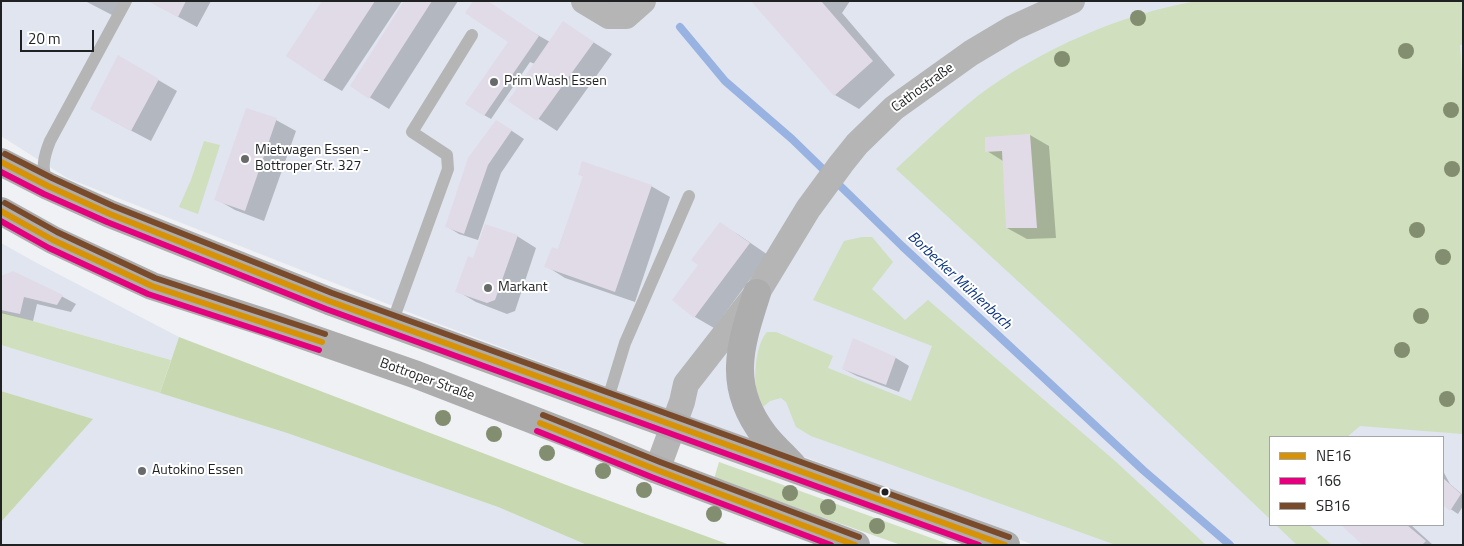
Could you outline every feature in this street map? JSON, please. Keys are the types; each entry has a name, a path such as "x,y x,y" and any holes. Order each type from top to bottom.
{"main road":[{"path":"1,162 110,214 329,301 1006,545"},
{"name":"Bottroper Straße","path":"1,211 53,240 152,286 276,326 417,375 657,470 856,545"},
{"path":"757,292 742,340 740,384 745,400 765,435 796,470"}],"street":[{"path":"584,1 610,16 626,16 642,3"},
{"name":"Cathostraße","path":"657,470 674,426 686,384 757,292 808,209 857,144 894,108 971,53 1013,28 1072,1"}],"lane":[{"path":"48,186 43,173 44,158 50,141 126,1"},
{"path":"392,323 448,170 447,155 412,132 472,35"},
{"path":"607,402 625,343 689,196"}],"shaded area":[{"path":"1,1 1463,1 1463,545 1034,545 808,458 780,451 431,321 67,178 1,136"},
{"path":"1,243 179,337 171,360 1,312"},
{"path":"1,345 69,364 287,433 498,507 587,545 1,545 1,522 92,419 1,391"}],"green space":[{"path":"1197,1 1463,1 1463,45 1460,45 1463,90 1463,434 1360,426 1348,436 1269,436 1269,518 1071,330 896,169 947,122 1003,78 1055,48 1111,24 1168,7"},
{"path":"204,141 220,145 198,214 179,207 191,180"},
{"path":"872,237 893,262 872,289 905,320 928,300 1115,461 1206,545 1116,545 811,436 796,427 786,402 781,398 770,401 763,407 757,393 756,369 760,344 767,332 776,332 833,356 828,368 911,401 932,346 813,300 844,241"},
{"path":"1,312 171,360 160,393 1,345"},
{"path":"179,337 569,486 730,545 587,545 498,507 287,433 160,393"},
{"path":"1,391 93,419 1,522"},
{"path":"719,462 951,545 901,545 714,479"},
{"path":"1277,526 1310,526 1332,545 1297,545"}],"building":[{"path":"147,1 186,1 178,17"},
{"path":"322,1 375,1 323,81 286,56"},
{"path":"404,1 432,1 369,99 350,86"},
{"path":"473,1 488,1 539,36 484,116 465,104 508,42 465,13"},
{"path":"751,1 821,1 873,61 834,96"},
{"path":"563,21 594,42 537,121 508,101"},
{"path":"118,55 159,79 131,131 90,109"},
{"name":"Mietwagen Essen - Bottroper Str. 327","path":"246,108 277,118 245,211 214,200"},
{"path":"496,120 512,130 488,165 464,234 445,227 468,158"},
{"path":"1030,134 1037,228 1006,228 1002,151 985,152 985,137"},
{"path":"582,161 652,185 615,292 544,267 552,247 558,249 583,176 578,175"},
{"path":"720,222 750,243 694,318 672,300 698,265 691,260"},
{"path":"485,224 518,235 495,300 487,303 455,292 468,256 473,258"},
{"path":"13,271 63,295 57,305 24,297 20,314 1,310 1,276"},
{"path":"853,338 896,357 886,385 842,369"},
{"path":"1444,479 1461,494 1450,511 1444,506"},
{"path":"1342,526 1408,526 1426,541 1422,545 1363,545"}],"waterway":[{"name":"Borbecker Mühlenbach","path":"680,27 725,81 792,139 902,246 1143,470 1230,545"}],"transit line":[{"name":"SB16","path":"5,154 113,206 332,293 1009,537"},
{"name":"NE16","path":"1,162 110,214 329,301 1005,545"},
{"name":"166","path":"1,172 44,194 107,222 326,309 979,545"},
{"name":"SB16","path":"5,203 57,232 155,278 325,334"},
{"name":"NE16","path":"1,211 53,240 152,286 322,342"},
{"name":"166","path":"1,221 49,248 148,294 319,350"},
{"name":"SB16","path":"543,415 660,462 859,537"},
{"name":"NE16","path":"540,423 657,470 855,545"},
{"name":"166","path":"537,431 654,478 831,545"}],"place":[{"name":"Prim Wash Essen","path":"494,82"},
{"name":"Mietwagen Essen - Bottroper Str. 327","path":"245,159"},
{"name":"Markant","path":"488,288"},
{"name":"Autokino Essen","path":"142,471"}]}
